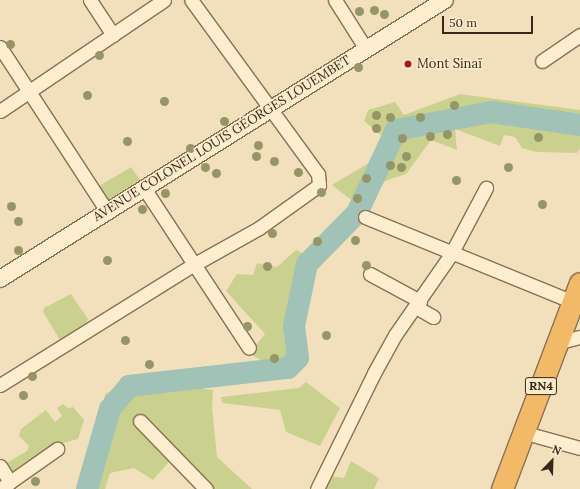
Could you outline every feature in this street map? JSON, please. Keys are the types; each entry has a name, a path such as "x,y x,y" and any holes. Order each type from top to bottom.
{"highway":[{"name":"RN4","path":"502,489 522,432 580,283"}],"street":[{"path":"90,0 113,35"},
{"path":"0,111 164,0"},
{"path":"0,385 193,265 259,228 319,185 318,174 271,112 191,0"},
{"path":"335,0 366,49"},
{"name":"AVENUE COLONEL LOUIS GÉORGES LOUEMBET","path":"0,279 144,188 271,112 438,2"},
{"path":"542,61 580,35"},
{"path":"0,46 107,211"},
{"path":"144,188 193,265 249,348"},
{"path":"317,489 374,373 396,335 451,254 486,188"},
{"path":"366,217 451,254 573,302"},
{"path":"370,274 418,304 433,317"},
{"path":"556,343 580,337"},
{"path":"140,420 206,489"},
{"path":"522,432 580,448"},
{"path":"0,466 5,486 57,449"}],"green space":[{"path":"460,94 580,110 580,148 577,153 536,152 522,148 515,137 504,135 500,146 455,129 457,150 431,140 406,174 385,181 364,210 332,185 377,158 382,149 381,135 364,121 368,110 395,102 404,115"},
{"path":"131,167 140,180 106,201 96,188"},
{"path":"296,250 304,254 295,280 288,316 294,352 269,365 249,353 265,334 226,291 237,274 253,275 257,263 277,267"},
{"path":"71,294 88,319 86,324 60,340 43,312 44,308"},
{"path":"127,382 170,393 188,387 213,390 212,408 217,457 252,489 213,489 141,415 136,419 169,462 153,480 134,468 110,473 105,489 78,489 78,482 98,429 105,394"},
{"path":"306,382 340,408 320,446 286,432 280,410 222,403 221,397 299,388"},
{"path":"63,404 68,408 73,407 84,420 78,439 59,444 13,475 5,464 27,451 29,446 19,436 21,429 46,410 55,422 62,416 57,408"},
{"path":"351,461 379,478 374,489 324,489 330,476 344,478"}],"waterway":[{"path":"87,489 110,409 129,386 288,368 298,358 294,326 307,264 357,213 396,130 491,112 580,125"}],"place":[{"name":"Mont Sinaï","path":"408,64"}]}
